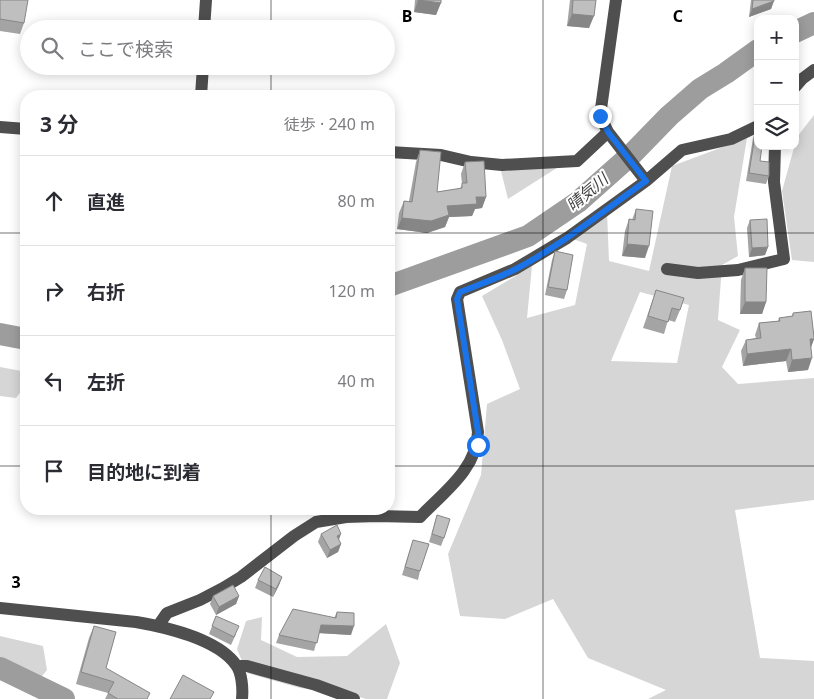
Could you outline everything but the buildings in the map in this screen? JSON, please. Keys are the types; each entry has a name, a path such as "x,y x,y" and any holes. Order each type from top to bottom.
{"street":[{"path":"205,20 206,0"},
{"path":"616,0 600,116 608,132 646,181"},
{"path":"799,82 814,70"},
{"path":"201,90 202,75"},
{"path":"0,127 20,129"},
{"path":"158,626 167,613 200,600 223,588 316,522 346,517 420,516 461,475 472,460 478,445 478,432 457,299 460,292 516,269 542,254 646,181 682,150 731,139 754,128"},
{"path":"395,152 441,154 471,162 502,165 577,161 608,132"},
{"path":"667,270 698,273 730,271 784,259 774,182 775,150"},
{"path":"0,608 158,626 194,637 215,647 237,666 241,679 242,699"},
{"path":"237,666 247,666 316,685 354,699"}],"shaded area":[{"path":"814,115 814,262 792,260 782,191 793,150 799,150 799,134"},
{"path":"747,138 734,217 738,256 722,265 718,320 740,330 722,367 738,384 814,378 814,500 735,510 760,658 814,661 814,699 648,699 666,690 588,658 553,599 505,619 460,616 448,554 481,475 487,404 520,389 502,340 482,296 532,266 527,318 575,305 587,244 573,239 607,212 609,261 649,271 672,166","holes":["640,292 689,305 677,363 611,361"]},
{"path":"574,157 508,199 499,163"},
{"path":"0,367 20,371 20,393 16,398 0,396"},
{"path":"262,617 261,640 297,657 347,656 386,624 400,663 387,699 366,699 347,693 300,688 247,673 237,649 246,621"},
{"path":"0,636 43,646 47,670 37,682 0,663"}],"waterway":[{"name":"晴気川","path":"799,30 814,23"},
{"name":"晴気川","path":"395,284 528,236 578,202 700,89 754,53"},
{"name":"晴気川","path":"0,334 20,338"},
{"path":"0,668 64,699"}],"route":[{"path":"478,445 478,432 457,299 460,292 516,269 542,254 646,181 608,132 600,116"}]}
